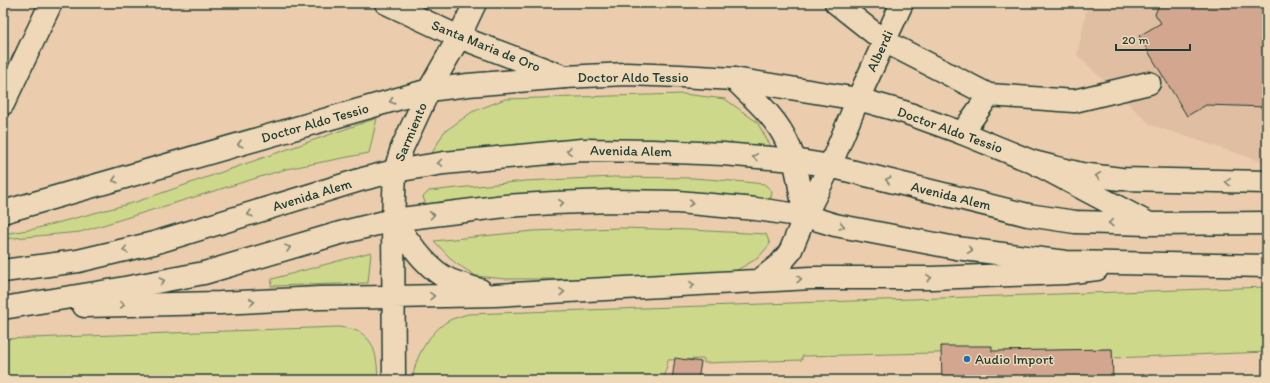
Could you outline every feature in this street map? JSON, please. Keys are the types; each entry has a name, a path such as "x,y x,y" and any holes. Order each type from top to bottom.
{"main road":[{"path":"3,104 51,3"},
{"name":"Santa Maria de Oro","path":"386,3 459,37 565,77"},
{"name":"Sarmiento","path":"394,380 393,220 395,171 402,148 429,90 459,37 475,3"},
{"path":"836,3 884,41 989,95 1074,101 1149,83"},
{"name":"Alberdi","path":"760,280 779,265 790,252 805,216 830,166 858,99 902,3"},
{"name":"Doctor Aldo Tessio","path":"3,212 429,90 468,85 565,77 626,74 734,79 858,99 904,112 962,133 1033,162 1081,174 1121,179 1267,182"},
{"path":"734,79 774,121 787,142 794,160 805,216"},
{"path":"962,133 989,95"},
{"name":"Avenida Alem","path":"3,272 78,260 154,244 395,171 444,163 582,150 652,150 715,153 794,160 830,166 1028,215 1076,222 1150,224 1267,223"},
{"path":"1033,162 1150,224"},
{"path":"8,308 204,273 340,233 393,220 505,206 612,201 678,202 756,209 805,216 835,225 971,250 1066,262 1267,266"},
{"path":"393,220 434,270 450,280 495,295"},
{"path":"8,308 220,303 320,298 495,295 811,278 932,278 1065,273 1137,263"}],"shaded area":[{"path":"3,3 15,3 3,27"},
{"path":"1088,3 1267,3 1267,163 1151,125 1077,55"}],"green space":[{"path":"684,94 725,99 757,122 773,150 431,155 444,132 472,112 505,99"},
{"path":"377,118 369,153 286,169 80,232 3,239 3,234 34,229 136,202"},
{"path":"614,177 693,178 745,182 764,184 772,191 771,198 762,199 433,206 426,205 423,197 429,191 525,181"},
{"path":"621,228 766,234 770,244 758,258 732,273 663,279 506,279 476,276 454,262 434,241 533,231"},
{"path":"371,252 368,283 271,286 272,279"},
{"path":"1267,287 1267,352 1112,358 1112,349 802,356 802,360 704,363 704,359 668,360 664,380 413,380 416,362 431,336 445,323 468,314"},
{"path":"339,327 357,331 369,340 375,352 378,380 3,380 3,339"}],"building":[{"path":"1160,3 1267,3 1267,107 1206,105 1187,116 1139,36 1161,23 1155,14"},
{"path":"941,346 992,346 992,351 1112,349 1113,380 942,380"},
{"path":"675,358 701,362 698,380 672,380"}],"place":[{"name":"Audio Import","path":"967,359"}]}
